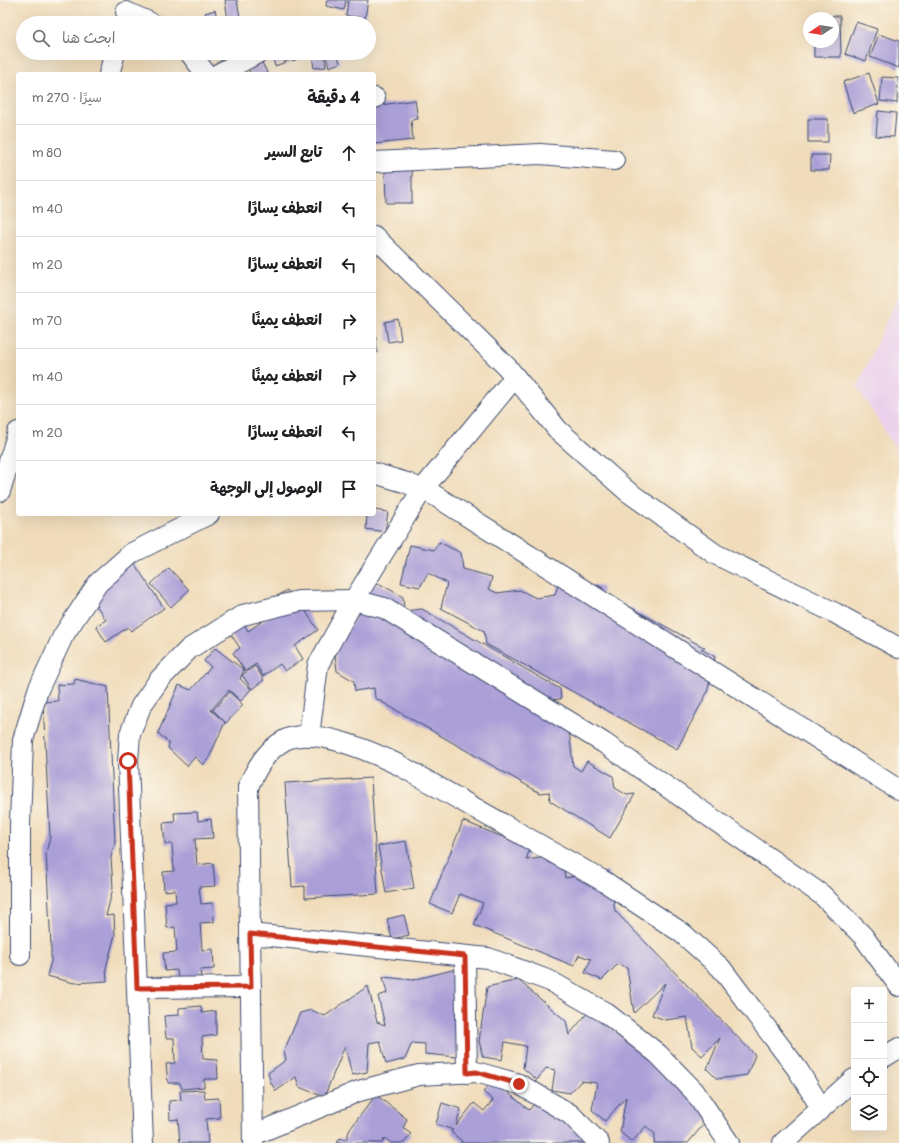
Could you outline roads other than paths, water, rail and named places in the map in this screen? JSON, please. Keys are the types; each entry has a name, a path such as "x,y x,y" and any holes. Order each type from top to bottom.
{"street":[{"path":"110,72 113,60"},
{"path":"196,60 206,72"},
{"path":"210,72 240,60"},
{"path":"376,162 540,154 614,160"},
{"path":"376,238 515,377 558,430 627,491 715,554 835,613 899,648"},
{"path":"309,736 318,665 354,600 422,490 515,377"},
{"path":"0,491 16,439"},
{"path":"376,474 407,483 434,495 899,790"},
{"path":"20,955 20,824 23,740 38,690 63,636 98,583 132,552 204,516"},
{"path":"143,1143 128,761 130,734 141,706 159,680 189,649 244,615 299,601 354,600 390,612 604,742 822,895 863,936 899,986"},
{"path":"599,1143 570,1114 519,1084 476,1072 419,1074 360,1091 253,1139 248,787 256,768 271,750 286,740 309,736 364,749 399,765 605,882 682,933 721,968 798,1070 821,1108"},
{"path":"250,934 488,958 550,981 606,1013 658,1054 694,1091 729,1143"},
{"path":"465,956 467,1073"},
{"path":"137,988 251,987"},
{"path":"887,1055 899,1048"},
{"path":"783,1143 851,1082"}]}
